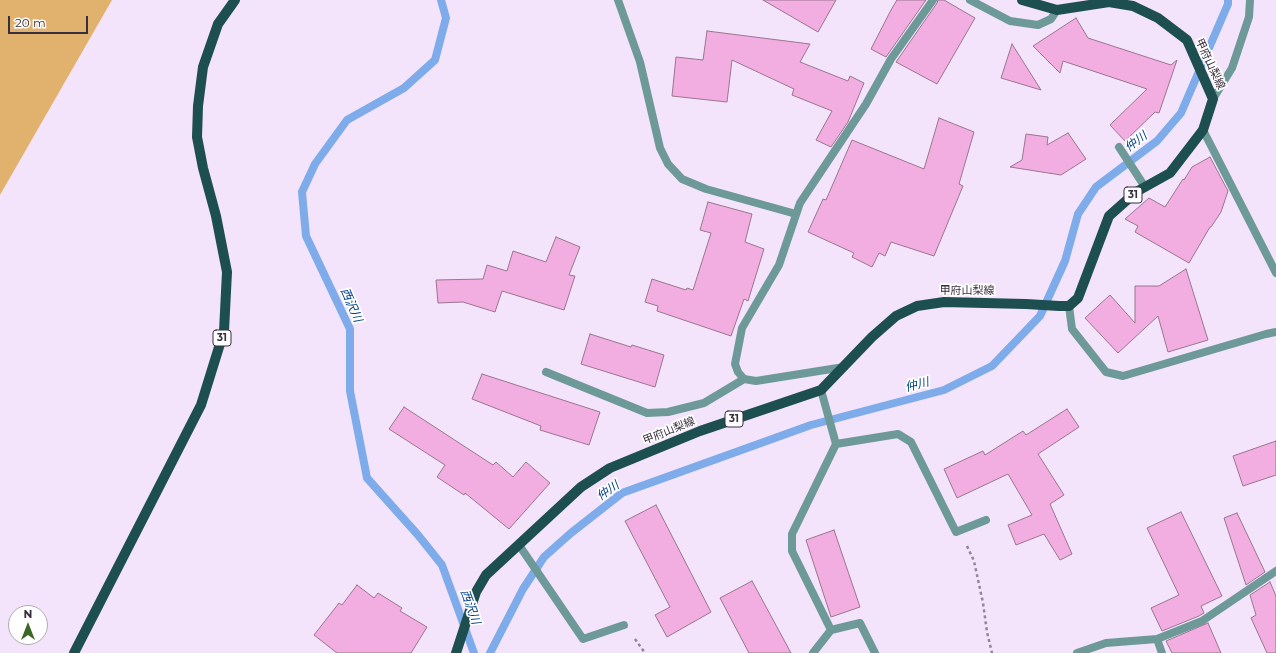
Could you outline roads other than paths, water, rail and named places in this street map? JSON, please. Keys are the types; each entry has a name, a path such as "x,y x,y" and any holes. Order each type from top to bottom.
{"main road":[{"name":"31","path":"74,653 201,404 224,331 227,272 216,216 203,168 197,137 198,106 203,67 213,38 218,24 235,0"},
{"name":"甲府山梨線","path":"456,651 476,592 486,575 581,487 610,468 700,431 821,390 872,337 896,316 917,306 944,302 1064,306 1078,298 1109,216 1136,192 1170,173 1203,130 1214,99 1187,40 1158,18 1134,6 1110,2 1057,10 1022,0"}],"lane":[{"path":"618,0 640,62 660,148 668,164 682,179 706,189 796,214"},
{"path":"844,367 756,381 744,379 738,372 735,364 742,328 779,265 800,204 866,104 891,59 933,0"},
{"path":"970,0 1010,21 1038,25 1051,19 1057,10"},
{"path":"1214,99 1232,68 1249,17 1250,0"},
{"path":"1203,130 1276,273"},
{"path":"1119,147 1146,187"},
{"path":"1064,306 1072,329 1106,372 1123,376 1276,332"},
{"path":"546,372 647,414 668,412 704,403 744,379"},
{"path":"821,390 836,444 792,534 792,551 831,630"},
{"path":"836,444 898,434 911,442 956,532 986,520"},
{"path":"519,545 583,640 624,625"},
{"path":"1077,653 1106,643 1157,639 1202,621 1276,571"},
{"path":"813,653 831,630 860,623 875,653"},
{"path":"1157,639 1162,653"}],"waterway":[{"name":"西沢川","path":"441,0 446,18 435,60 404,88 347,120 315,164 302,192 306,236 350,329 350,391 367,478 418,535 442,565 474,653"},
{"name":"仲川","path":"490,653 523,589 544,557 571,533 622,493 811,425 944,390 992,366 1040,316 1065,261 1078,214 1096,187 1157,141 1181,113 1228,4 1228,0"}]}
